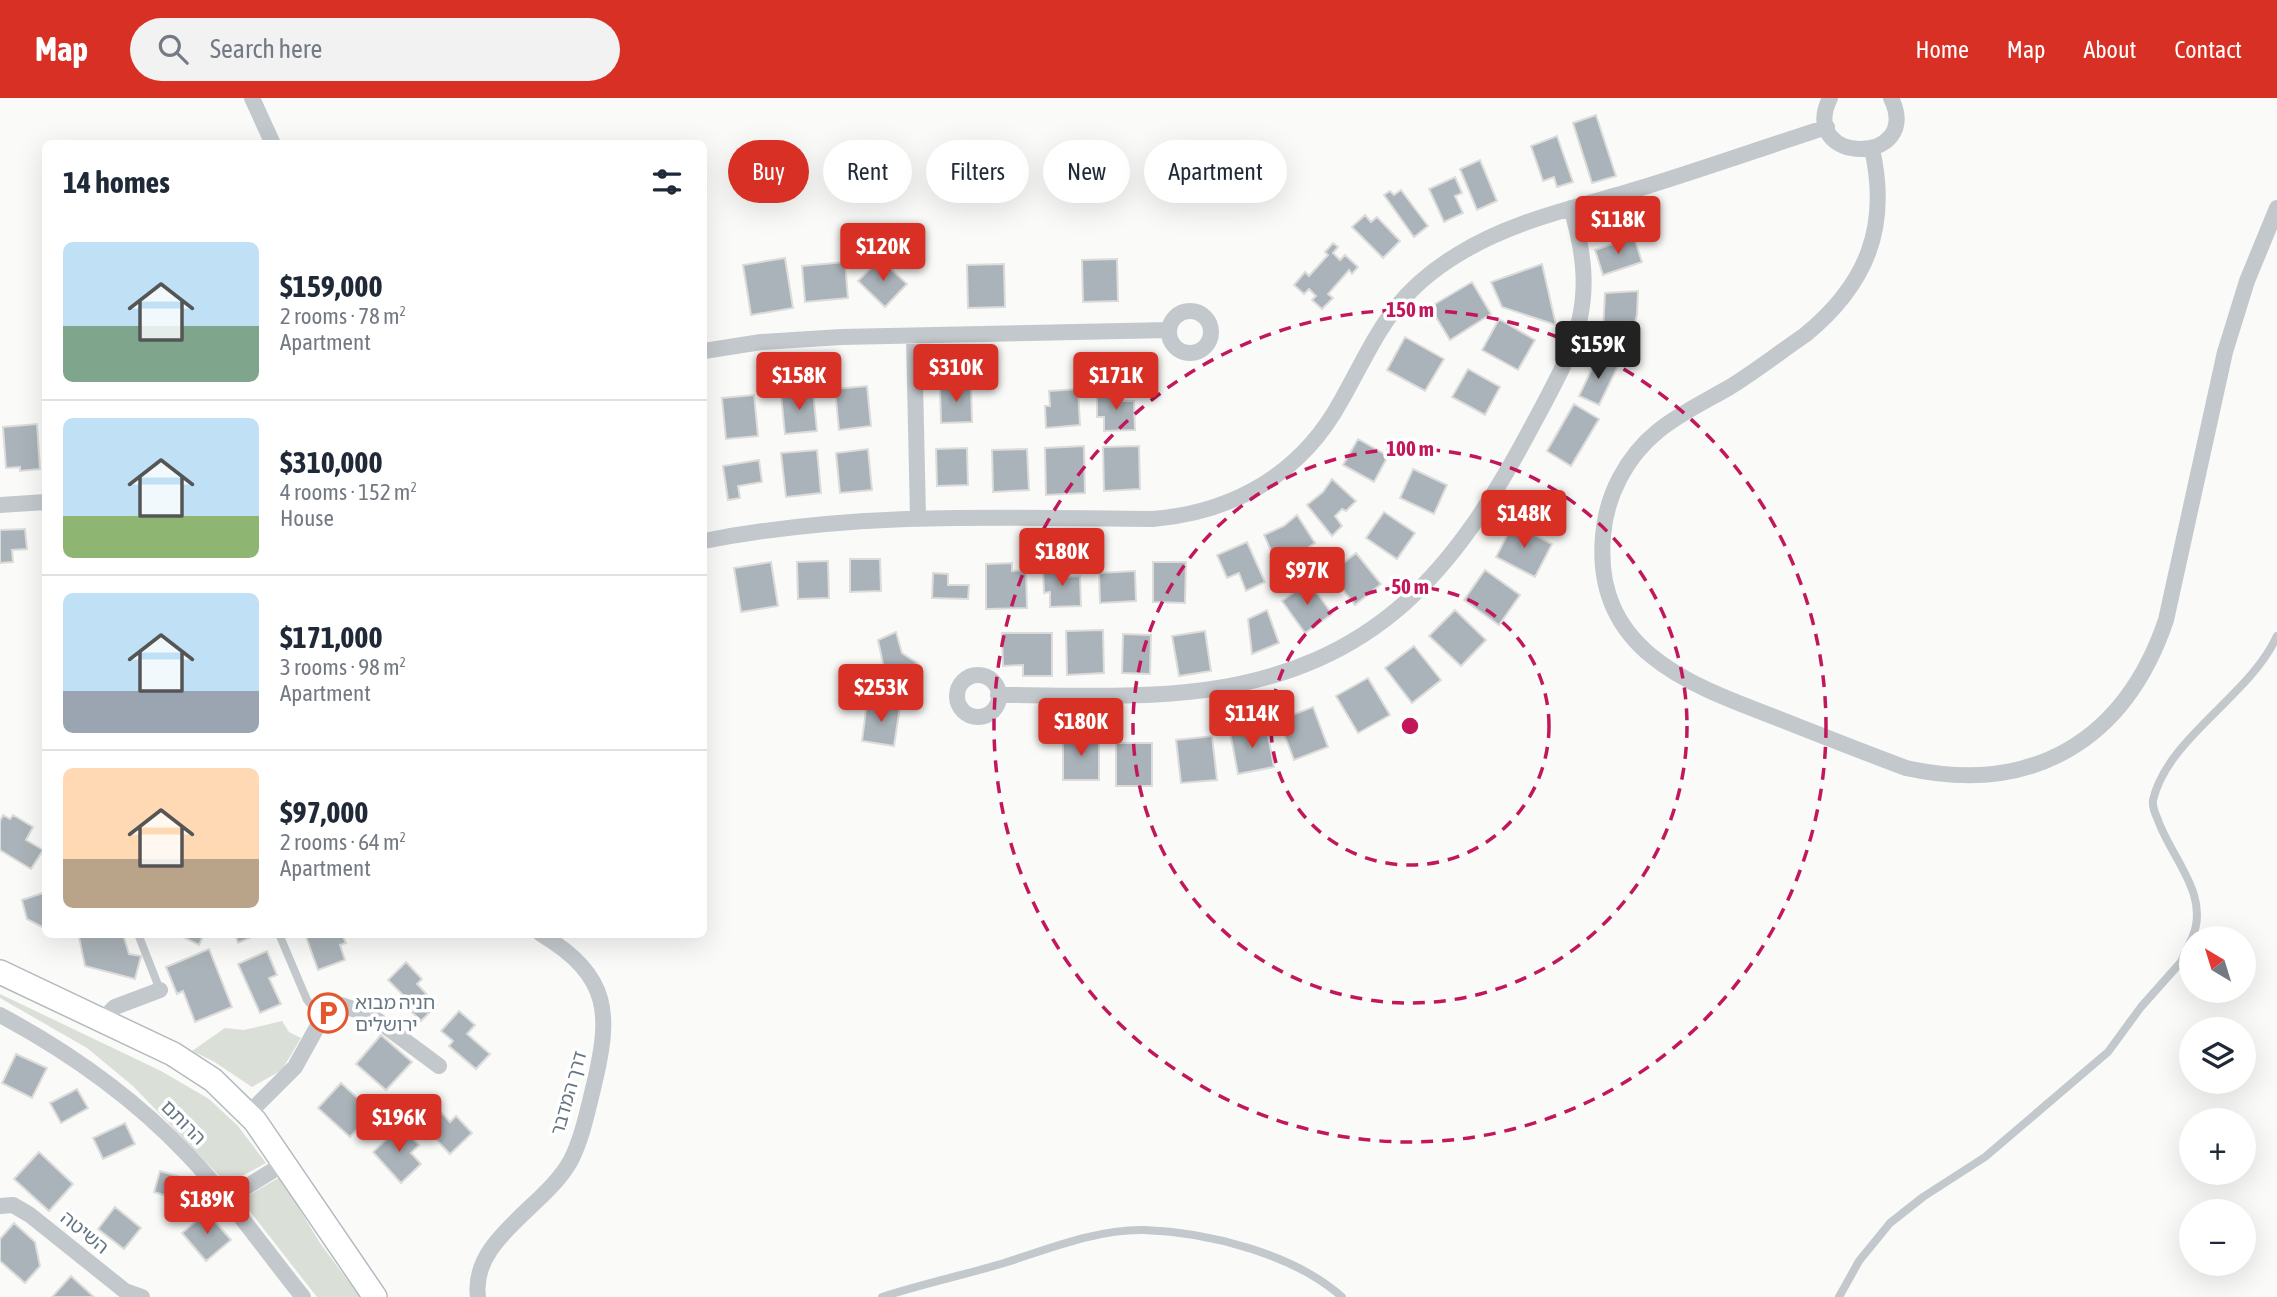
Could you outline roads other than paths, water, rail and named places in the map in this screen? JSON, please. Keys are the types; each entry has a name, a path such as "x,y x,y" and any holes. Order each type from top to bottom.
{"street":[{"path":"252,98 271,140"},
{"path":"1830,98 1825,112 1827,127 1833,138 1846,148 1862,151 1872,149 1887,140 1895,125 1896,109 1891,98"},
{"path":"707,541 817,523 918,517 1153,519 1192,514 1229,503 1273,479 1311,445 1342,401 1381,326 1415,286 1446,262 1481,242 1571,208 1827,127"},
{"path":"1872,149 1878,192 1875,231 1863,269 1853,286 1832,312 1805,335 1658,431 1632,458 1614,488 1604,520 1601,553 1606,586 1619,617 1639,645 1666,670 1701,689 1906,768 1937,775 2001,774 2062,753 2090,735 2115,713 2137,686 2154,656 2166,620 2232,328 2277,208"},
{"path":"998,695 1159,694 1245,684 1323,657 1359,638 1401,608 1454,554 1481,517 1566,362 1583,312 1586,281 1583,251 1571,208"},
{"path":"707,351 799,339 1169,330"},
{"path":"914,336 918,517"},
{"path":"0,505 42,502"},
{"name":"דרך המדבר","path":"478,1297 480,1268 489,1251 502,1233 553,1184 570,1160 585,1122 604,1041 605,1012 597,988 577,961 546,938"},
{"path":"0,972 110,1024 213,1080 248,1114 285,1163 375,1297"},
{"path":"110,1024 110,1012 115,1007 160,990"},
{"path":"248,1114 295,1067 331,1002 369,1014 439,1066"},
{"name":"הרותם","path":"0,1016 50,1042 128,1098 190,1157 299,1292"},
{"path":"225,1200 285,1163"},
{"name":"השיטה","path":"0,1206 13,1205 30,1215 125,1291 142,1297"},
{"path":"281,1297 299,1292"}],"lane":[{"path":"2195,926 2198,909 2194,890 2161,830 2152,804 2158,782 2168,763 2256,670 2277,636"},
{"path":"140,938 160,990"},
{"path":"281,938 307,1000 322,1019"},
{"path":"1839,1297 1859,1261 1890,1223 1923,1197 1985,1157 2108,1052 2141,1007 2179,963"},
{"path":"881,1297 1050,1248 1112,1233 1143,1230 1199,1238 1266,1253 1310,1275 1342,1297"}],"place":[{"name":"חניה מבוא ירושלים","path":"328,1013"}]}
